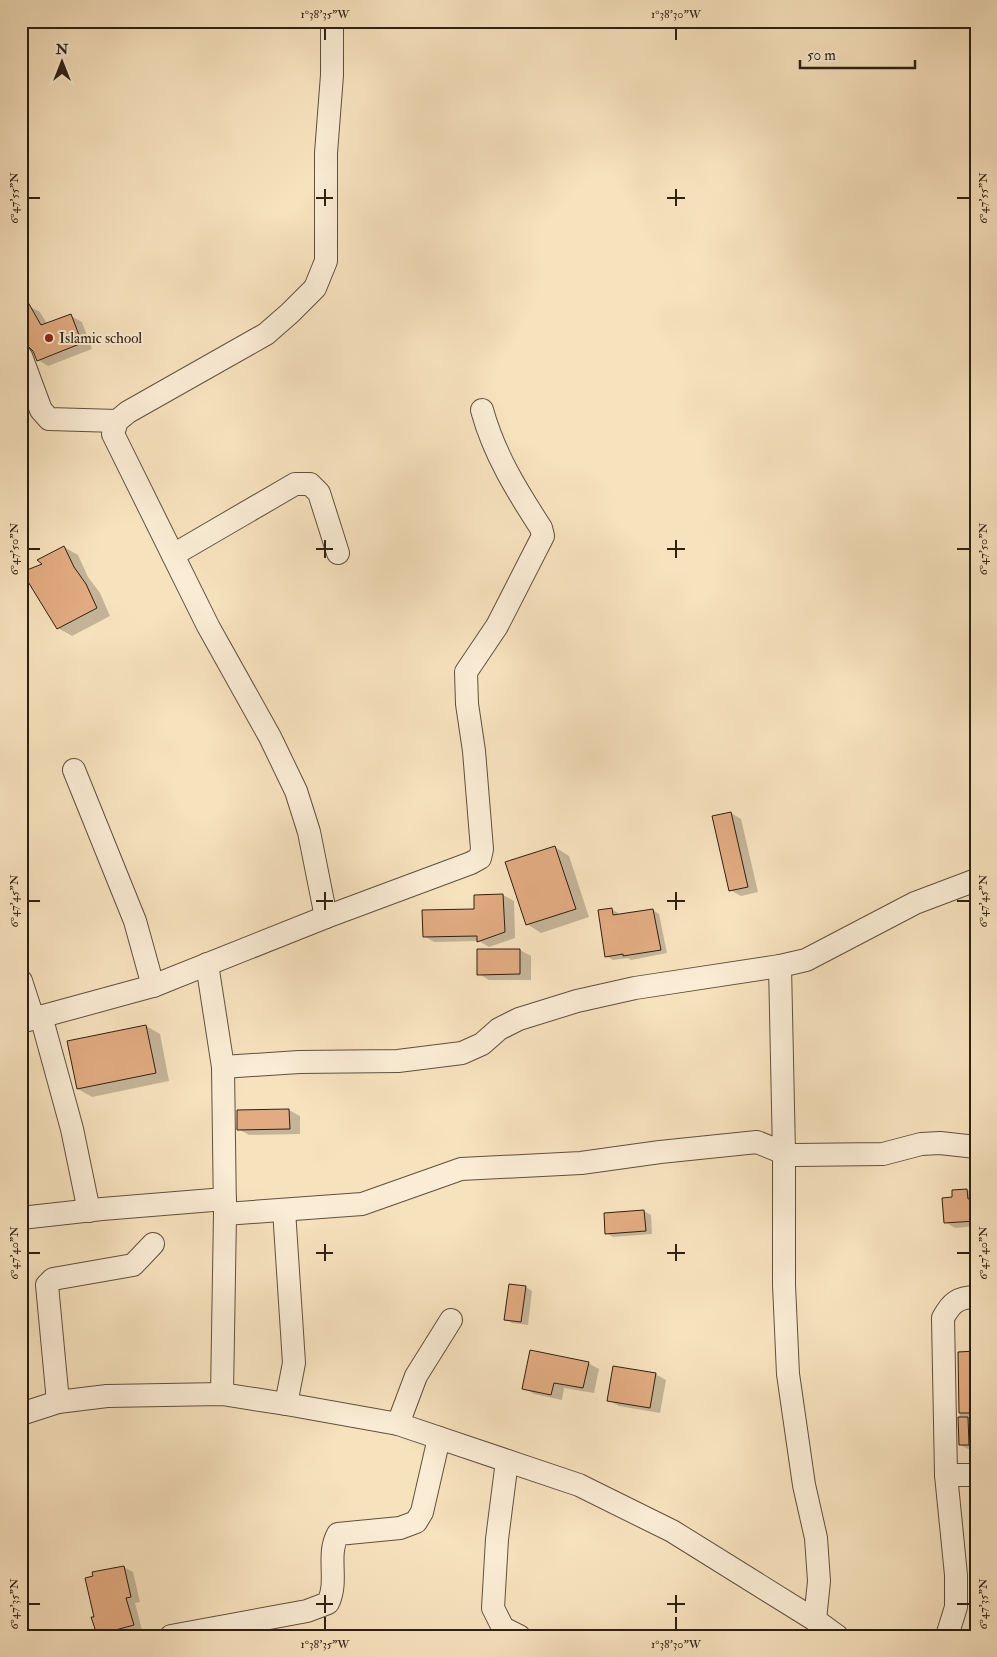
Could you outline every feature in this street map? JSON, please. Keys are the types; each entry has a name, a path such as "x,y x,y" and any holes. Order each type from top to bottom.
{"street":[{"path":"326,917 309,832 296,791 270,737 208,626 114,434 117,421 128,412 266,334 315,288 326,261 326,153 332,75 332,21"},
{"path":"21,356 41,410 49,419 117,421"},
{"path":"32,1018 154,986 480,858 482,848 474,751 467,704 466,672 497,626 543,536 541,528 513,486 488,434 482,410"},
{"path":"173,555 295,484 310,484 319,492 338,552"},
{"path":"74,770 135,922 154,986"},
{"path":"223,1067 300,1062 398,1061 462,1053 482,1044 499,1029 519,1019 577,1001 635,988 780,966 806,960 915,904 976,880"},
{"path":"207,964 223,1067 225,1207 222,1394"},
{"path":"780,966 784,1153 784,1285 788,1374 804,1485 816,1538 819,1580 815,1620"},
{"path":"21,981 32,1018 72,1129 89,1211"},
{"path":"21,1218 89,1211 225,1207 284,1210 362,1204 461,1169 581,1163 660,1152 757,1142 784,1153 795,1155 883,1154 921,1144 940,1143 976,1147"},
{"path":"284,1210 294,1363 286,1404"},
{"path":"58,1402 47,1285 54,1279 133,1265 153,1244"},
{"path":"948,1636 966,1608 956,1576 946,1476 943,1318 950,1304 967,1297 976,1297"},
{"path":"398,1424 416,1376 451,1320"},
{"path":"21,1414 58,1402 107,1396 222,1394 398,1424 579,1485 672,1531 815,1620 837,1636"},
{"path":"171,1636 307,1611 328,1603 333,1593 333,1542 338,1534 400,1528 416,1522 422,1512 439,1438"},
{"path":"507,1461 497,1538 493,1608 503,1628 519,1636"},
{"path":"946,1476 976,1475"}],"building":[{"path":"21,290 41,325 71,314 82,343 37,361 21,332"},
{"path":"64,546 74,567 86,584 97,608 57,629 22,572 42,564 37,560"},
{"path":"731,812 748,887 729,891 712,816"},
{"path":"555,846 576,909 526,925 505,862"},
{"path":"503,894 505,932 477,942 477,936 423,937 422,910 474,909 474,895"},
{"path":"612,908 613,915 653,909 661,950 605,957 598,910"},
{"path":"477,949 520,949 520,974 477,975"},
{"path":"146,1025 156,1073 77,1089 67,1041"},
{"path":"289,1109 290,1129 237,1130 237,1110"},
{"path":"967,1189 968,1199 976,1198 976,1221 944,1223 942,1198 952,1197 952,1190"},
{"path":"644,1210 646,1231 605,1234 604,1213"},
{"path":"509,1284 526,1286 521,1322 504,1320"},
{"path":"530,1350 589,1362 583,1388 554,1383 551,1395 522,1389"},
{"path":"976,1351 976,1413 959,1413 958,1352"},
{"path":"613,1366 656,1373 650,1408 607,1401"},
{"path":"958,1417 968,1417 969,1445 959,1445"},
{"path":"124,1566 131,1597 126,1598 134,1625 97,1635 91,1617 94,1617 85,1578 93,1576 92,1572"}],"place":[{"name":"Islamic school","path":"49,338"}]}
